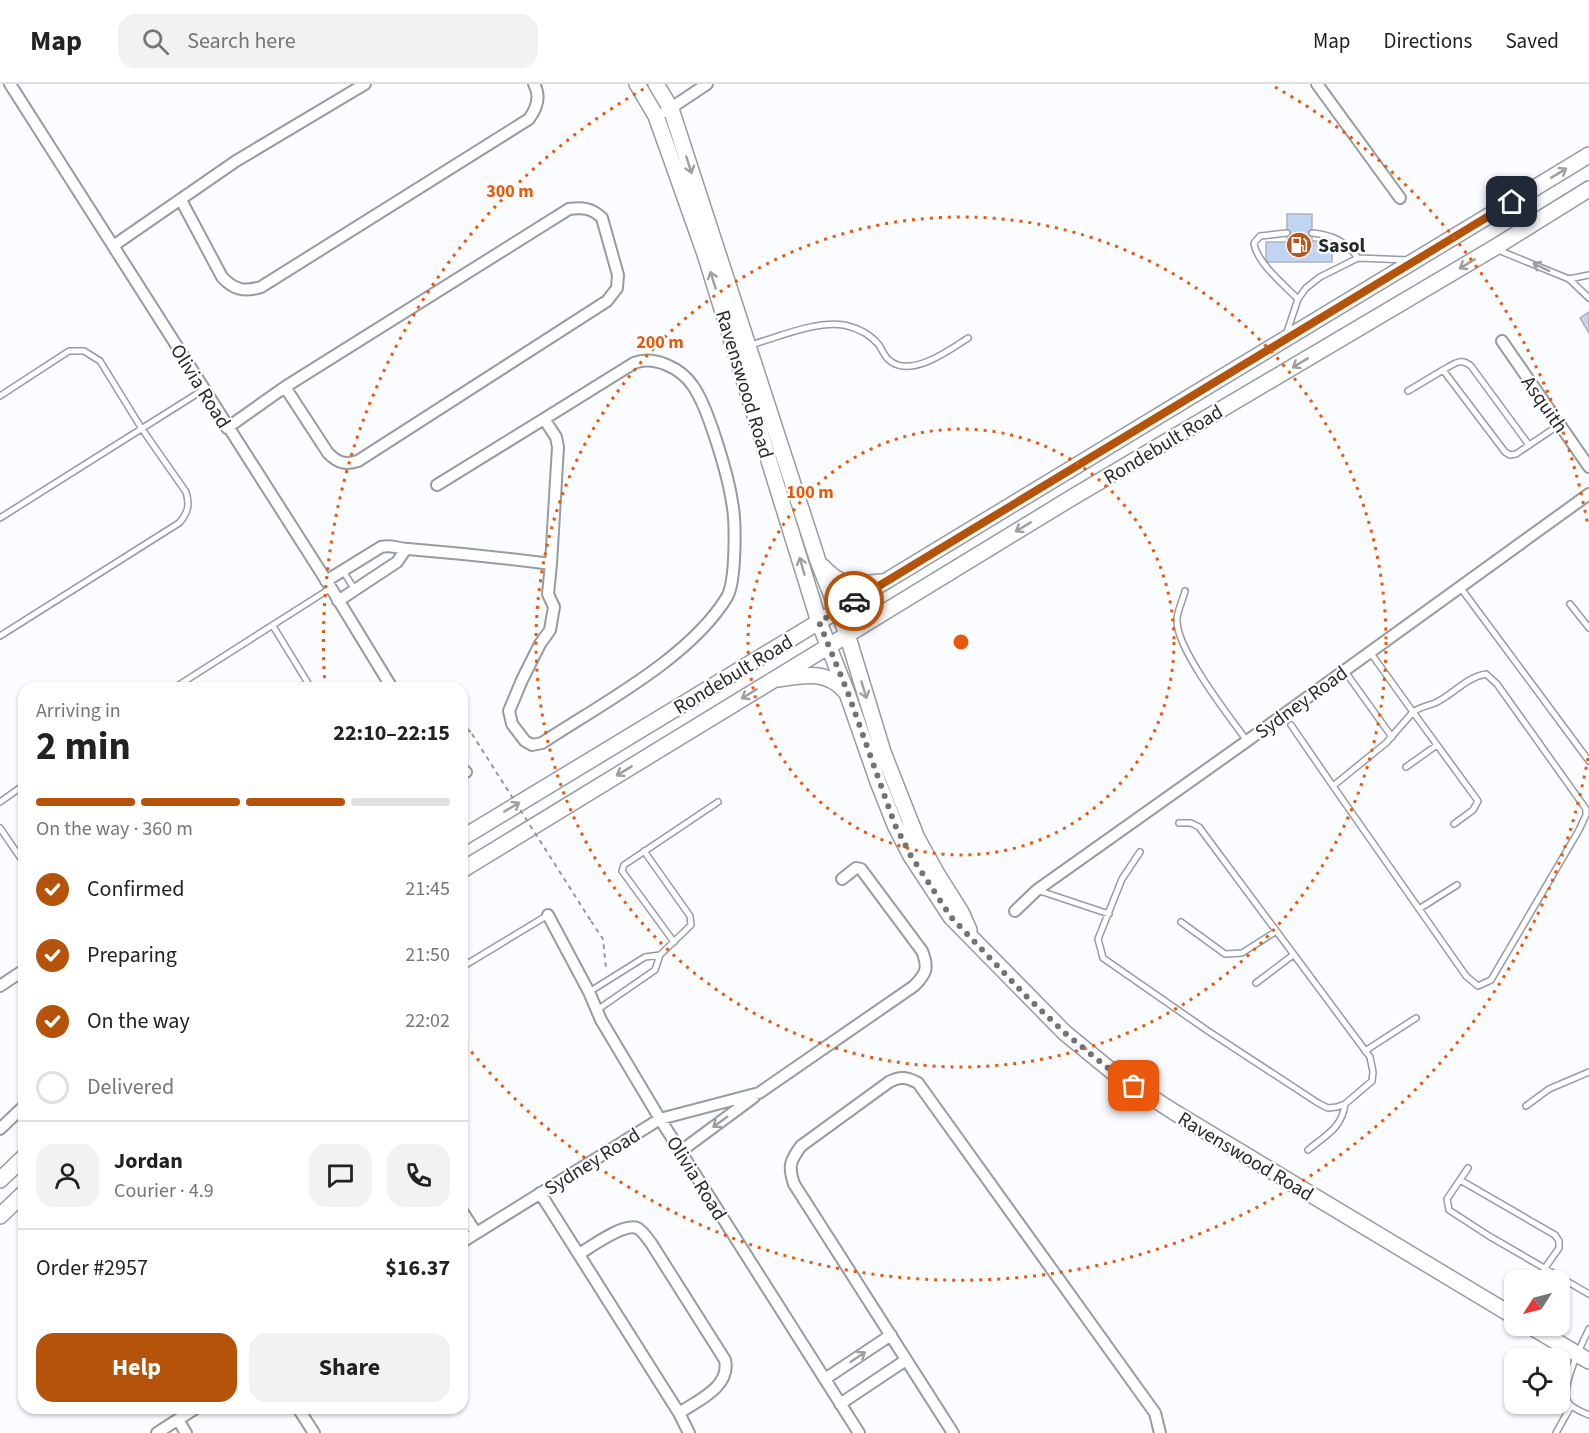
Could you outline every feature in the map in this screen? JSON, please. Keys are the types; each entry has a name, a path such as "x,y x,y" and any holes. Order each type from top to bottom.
{"main road":[{"name":"Ravenswood Road","path":"637,84 656,116 818,561 847,634 880,741 903,803 917,838 961,912 974,941"},
{"name":"Ravenswood Road","path":"656,84 671,109 819,622 848,693 878,782 900,835 951,917 1065,1033 1114,1073 1174,1112 1504,1310"},
{"name":"Rondebult Road","path":"468,833 1589,155"},
{"name":"Rondebult Road","path":"468,866 828,645 1589,189"},
{"path":"818,561 839,581 850,585 885,582"},
{"path":"769,681 804,675 821,675 839,684 848,693"},
{"path":"0,1180 18,1163"},
{"path":"0,1216 18,1199"},
{"path":"1547,1336 1583,1358"}],"street":[{"name":"Olivia Road","path":"10,84 388,682"},
{"path":"113,246 236,161 365,84"},
{"path":"181,200 222,277 231,286 241,290 261,287 529,118 534,112 538,98 534,84"},
{"path":"656,116 671,109 707,84"},
{"path":"1317,84 1400,198"},
{"path":"227,428 285,387 569,209 587,208 595,211 602,218 618,275 617,288 607,301 358,461 344,464 335,460 328,453 285,387"},
{"name":"Asquith","path":"1502,341 1589,467"},
{"path":"437,485 634,363 649,359 658,361 678,372 693,385 715,440 733,504 732,583 728,596 702,629 678,651 632,684 542,742 532,745 525,741 512,724 510,711 522,680 540,644 550,630 554,607 548,594 552,564 558,447 556,437 544,419"},
{"name":"Sydney Road","path":"1015,911 1037,890 1589,494"},
{"path":"328,585 343,570 381,547 389,545 406,549 552,564"},
{"path":"338,601 397,562 406,549"},
{"name":"Sydney Road","path":"468,1238 660,1119 759,1093 924,977 927,962 922,951 861,868 856,868 842,879"},
{"name":"Olivia Road","path":"548,915 597,1010 660,1119 859,1433"},
{"path":"0,986 18,975"},
{"path":"953,1433 794,1184 789,1169 801,1146 898,1077 918,1083 1155,1413 1160,1433"},
{"path":"681,1151 759,1093"},
{"path":"0,1129 18,1112"},
{"path":"540,1193 679,1413 689,1433"},
{"path":"468,1220 476,1233"},
{"path":"579,1254 627,1228 636,1228 651,1243 725,1360 724,1379 714,1390 679,1413"},
{"path":"825,1379 891,1335"},
{"path":"840,1404 906,1360"},
{"path":"158,1433 187,1414"},
{"path":"302,1414 314,1433"},
{"path":"178,1420 186,1433"}],"lane":[{"path":"1287,233 1260,236 1254,243 1255,249 1264,264 1298,299"},
{"path":"1312,233 1328,234 1338,238 1358,258"},
{"path":"1494,248 1569,279 1589,298"},
{"path":"1285,340 1298,299 1312,282 1358,258 1415,261"},
{"path":"1569,279 1589,276"},
{"path":"741,348 821,326 843,325 870,336 890,361 901,366 917,365 938,358 968,338"},
{"path":"0,396 69,351 84,351 100,362 142,429 186,492 188,509 179,523 0,636"},
{"path":"1408,391 1460,361 1466,361 1529,445"},
{"path":"1443,370 1505,452 1510,455 1516,454 1559,424"},
{"path":"0,518 203,390"},
{"path":"343,570 355,590"},
{"path":"184,682 273,626 328,585"},
{"path":"1460,587 1589,760"},
{"path":"1185,591 1176,621 1182,642 1205,682 1247,741"},
{"path":"1570,604 1589,628"},
{"path":"273,626 307,682"},
{"path":"1370,652 1478,801 1473,810 1454,824"},
{"path":"1344,670 1392,737"},
{"path":"1291,724 1333,786 1466,976 1478,986 1491,980 1586,816 1586,809 1490,676 1486,674 1477,675 1437,702 1417,709 1367,760 1333,786"},
{"path":"1406,767 1437,745"},
{"path":"0,802 18,789"},
{"path":"674,942 622,871 624,865 718,802"},
{"path":"1140,852 1122,879 1098,939 1103,958 1318,1103 1328,1108 1345,1104 1372,1081 1372,1065 1365,1051 1199,827 1191,823 1179,823"},
{"path":"0,828 18,854"},
{"path":"597,1010 655,970 660,955 691,925 690,916 644,851"},
{"path":"1419,909 1457,885"},
{"path":"1037,890 1109,914"},
{"path":"468,963 548,915"},
{"path":"1182,922 1225,954 1242,953 1275,932"},
{"path":"589,992 645,957 660,955"},
{"path":"1256,983 1293,955"},
{"path":"1365,1051 1416,1018"},
{"path":"1526,1106 1550,1089 1589,1072"},
{"path":"1308,1150 1339,1124 1345,1104"},
{"path":"1468,1168 1447,1199 1449,1210 1589,1294"},
{"path":"1460,1180 1555,1235 1559,1241 1559,1248 1545,1268"},
{"path":"1589,1329 1583,1358 1567,1393 1567,1399 1572,1406 1589,1415"},
{"path":"1556,1433 1572,1406"}],"path":[{"path":"468,729 603,939 607,980"}],"building":[{"path":"1287,214 1312,214 1312,241 1332,241 1332,262 1266,262 1266,242 1287,242"},
{"path":"1589,312 1589,333 1580,318"}],"way so far":[{"path":"854,601 819,622 848,693 878,782 895,825 911,856 951,917 1026,996 1065,1033 1114,1073 1134,1086"}],"place":[{"name":"Sasol","path":"1299,245"}],"route":[{"path":"854,601 1512,202"}]}
